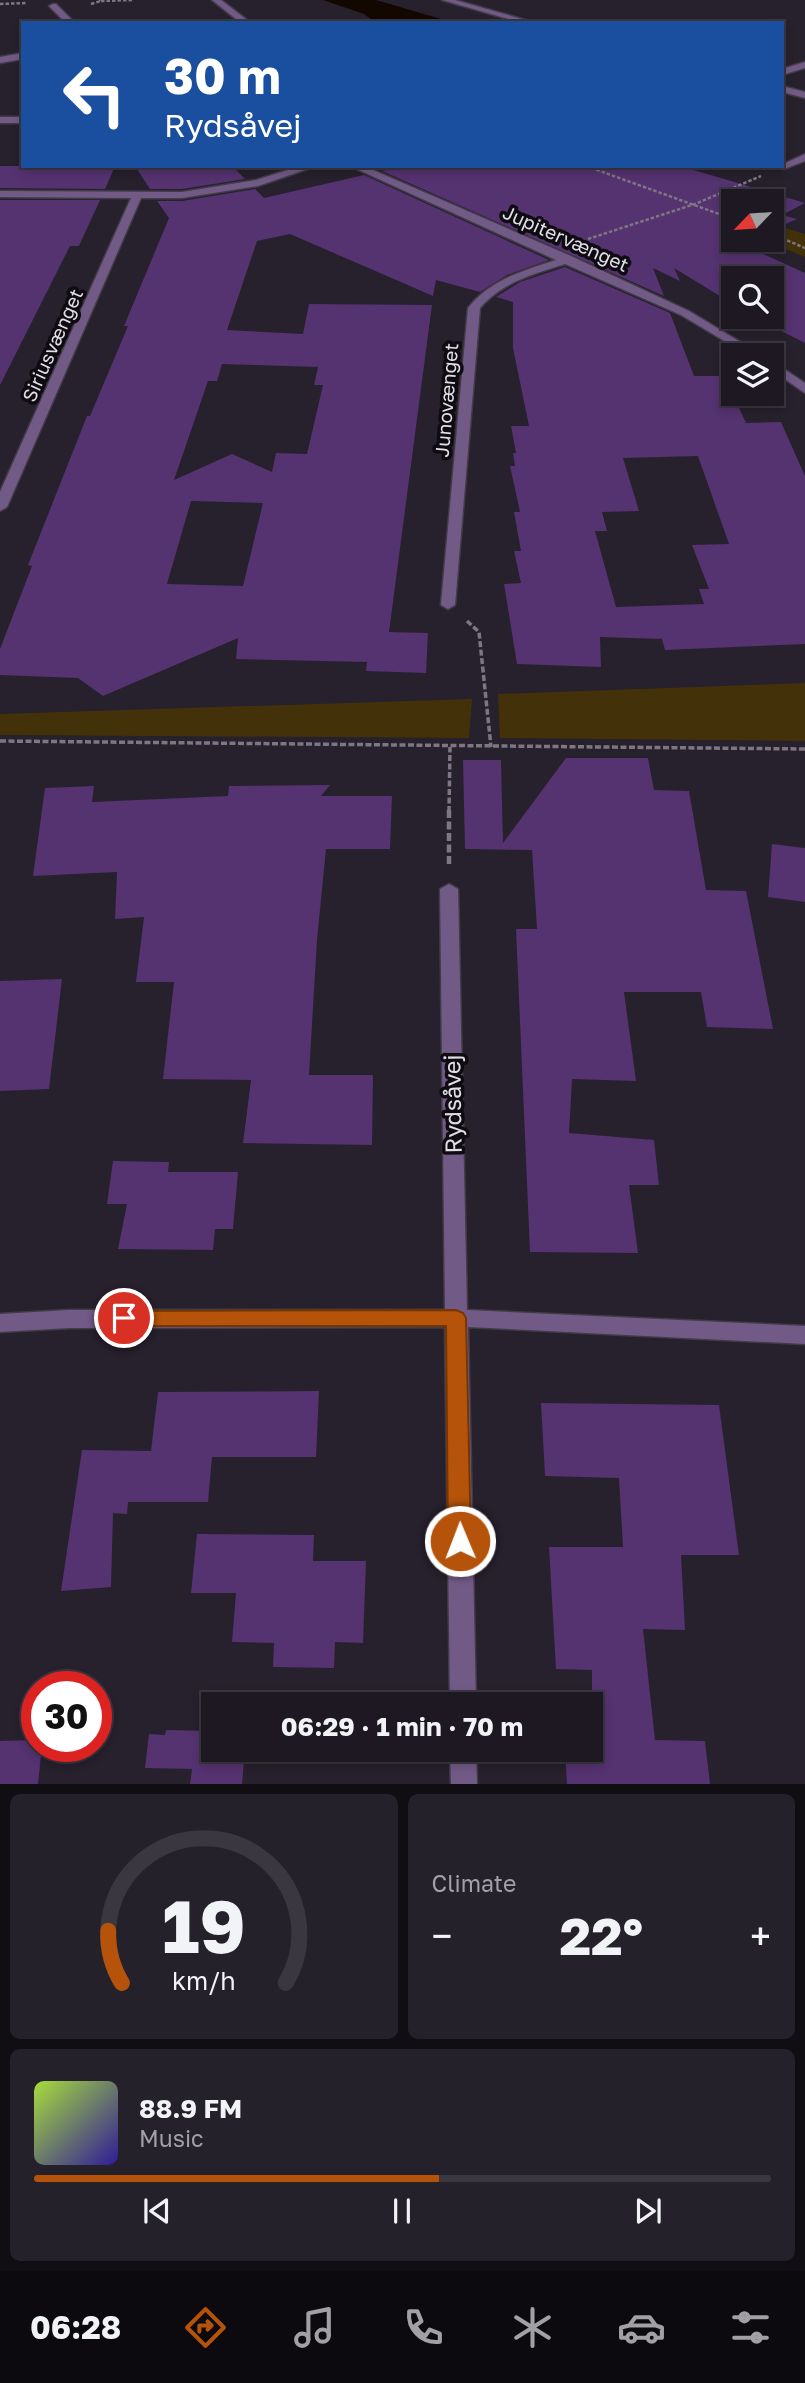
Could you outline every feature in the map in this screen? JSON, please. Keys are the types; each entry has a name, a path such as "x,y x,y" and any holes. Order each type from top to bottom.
{"street":[{"path":"216,0 244,21"},
{"path":"446,0 525,21"},
{"path":"53,6 69,21"},
{"path":"497,21 510,17"},
{"path":"0,60 21,57"},
{"path":"784,71 805,65"},
{"path":"784,90 805,95"},
{"path":"0,120 21,120"},
{"path":"784,166 804,158"},
{"path":"0,194 136,197 219,190 258,183 305,168"},
{"name":"Jupitervænget","path":"360,168 569,259 685,313 736,343"},
{"name":"Siriusvænget","path":"0,507 136,197"},
{"name":"Junovænget","path":"448,605 474,308 483,295 505,282 569,259"},
{"path":"784,374 805,389"},
{"name":"Rydsåvej","path":"449,890 463,1692"},
{"path":"0,1323 69,1319 456,1318 805,1335"},
{"path":"463,1762 464,1784"}],"path":[{"path":"101,1 133,0"},
{"path":"592,168 721,214"},
{"path":"551,251 695,204 779,168"},
{"path":"784,239 805,248"},
{"path":"448,605 479,632 491,747"},
{"path":"0,741 805,749"},
{"path":"449,890 450,747"}],"shaded area":[{"path":"323,0 376,0 441,19 373,21 364,14"},
{"path":"784,228 805,234 805,257 784,248"},
{"path":"805,683 805,741 500,738 498,694"},
{"path":"472,699 469,738 0,735 0,714"}],"building":[{"path":"0,166 114,168 105,189 0,188"},
{"path":"136,168 234,168 245,179 182,189 150,189"},
{"path":"395,168 687,168 758,189 721,189 721,252 759,252 805,273 805,343 778,329 784,329 784,266 721,266 721,297 674,268 680,281 653,268 664,296 382,171"},
{"path":"364,175 549,260 507,275 480,292 436,280 433,296 290,234 257,241 227,330 303,334 309,304 432,305 389,632 428,633 426,673 366,671 367,662 236,659 238,638 103,696 78,678 0,675 0,649 32,566 28,565 87,416 90,416 128,326 124,326 169,218 157,201 182,201 255,189 264,198","holes":["222,364 318,367 314,385 323,385 307,454 276,453 272,472 232,454 174,480 208,381 217,381","191,501 263,503 243,586 167,584"]},
{"path":"784,197 805,203 784,214"},
{"path":"0,200 100,200 79,246 70,246 0,385"},
{"path":"784,216 797,219 784,225"},
{"path":"565,267 670,313 694,376 721,376 721,406 738,406 746,423 781,422 805,476 805,644 665,650 662,639 600,637 601,667 517,664 504,584 521,583 514,551 521,551 514,512 520,512 510,466 515,466 513,453 516,453 511,426 529,426 513,348 513,302 496,297 520,282","holes":["698,456 729,544 692,545 709,589 699,589 704,604 616,607 595,531 607,531 602,512 639,511 623,458"]},
{"path":"566,758 648,758 654,790 689,791 706,890 746,891 773,1029 707,1027 701,992 624,992 636,1081 572,1079 569,1133 654,1140 659,1185 629,1185 638,1253 530,1252 516,929 537,929 532,850 465,849 463,760 501,760 503,843"},
{"path":"330,785 321,796 392,796 390,849 326,849 317,940 309,1075 373,1075 372,1145 243,1143 251,1080 163,1079 174,982 136,982 144,917 115,919 117,872 33,876 45,788 94,786 92,802 228,796 229,786"},
{"path":"772,844 805,848 805,902 768,897"},
{"path":"62,979 49,1089 0,1091 0,981"},
{"path":"113,1161 169,1162 168,1172 238,1172 233,1229 215,1229 213,1250 118,1249 127,1204 107,1204"},
{"path":"319,1391 316,1457 212,1457 208,1502 128,1502 127,1514 113,1513 111,1587 61,1591 82,1450 151,1451 158,1392"},
{"path":"541,1403 719,1405 739,1555 681,1555 685,1630 643,1629 655,1740 705,1741 710,1784 567,1784 566,1762 603,1762 603,1692 592,1692 592,1670 556,1669 549,1547 623,1547 619,1478 545,1476"},
{"path":"197,1534 314,1535 313,1561 366,1561 363,1643 335,1642 334,1668 273,1667 274,1643 232,1642 236,1593 191,1593"},
{"path":"166,1730 201,1731 201,1762 244,1762 242,1784 190,1784 192,1769 145,1768 149,1734 165,1735"},
{"path":"21,1740 21,1762 40,1762 38,1784 0,1784 0,1741"}],"route":[{"path":"124,1318 456,1318 460,1541"}]}
